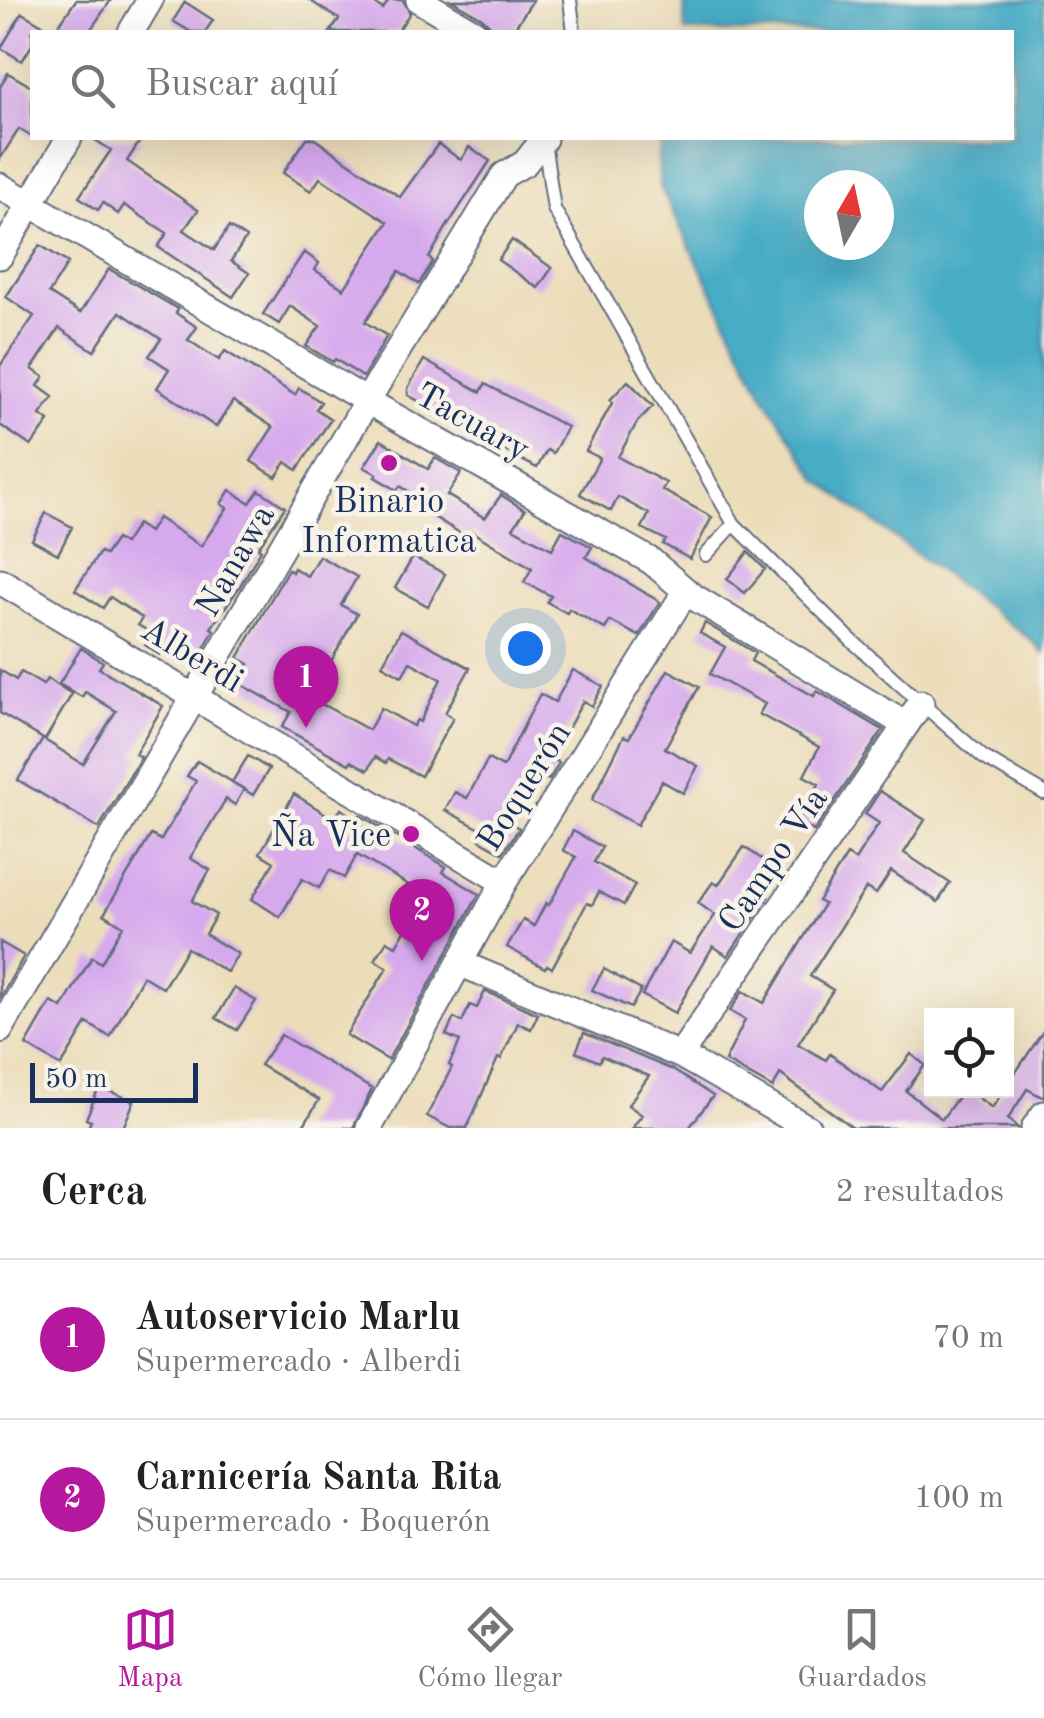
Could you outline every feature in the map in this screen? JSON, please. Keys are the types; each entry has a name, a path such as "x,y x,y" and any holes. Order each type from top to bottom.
{"street":[{"path":"132,30 150,0"},
{"path":"419,0 471,30"},
{"path":"0,256 68,140"},
{"name":"Nanawa","path":"0,1030 367,401 504,175 525,163 542,140"},
{"name":"Tacuary","path":"0,186 367,401 651,561 686,591 913,714"},
{"name":"Alberdi","path":"0,581 504,882"},
{"name":"Boquerón","path":"369,1128 504,882 686,591"},
{"name":"Campo Vía","path":"680,1055 913,714"},
{"path":"459,963 680,1055 808,1128"},
{"path":"1034,1128 1044,1114"}],"lane":[{"path":"570,0 574,30"},
{"path":"544,140 554,209 734,524 850,639 913,714 1044,793"},
{"path":"706,555 734,524"}],"water":[{"path":"684,0 1044,0 1044,654 1030,639 818,480 763,394 660,186 658,154 662,140 1014,140 1014,30 685,30"}],"building":[{"path":"76,0 111,0 90,30 55,30"},
{"path":"309,0 369,0 383,9 389,0 403,0 410,13 398,30 331,30 339,19"},
{"path":"451,0 533,0 513,30 494,30"},
{"path":"185,2 213,20 206,30 188,30 173,21"},
{"path":"22,13 44,26 41,30 30,30 30,48 22,61 1,48"},
{"path":"8,73 30,86 30,136 19,129 0,159 0,87"},
{"path":"95,140 141,140 127,161 198,210 184,230 214,250 229,227 246,238 231,261 249,273 233,297 158,247 167,233 124,205 118,214 103,203 98,210 79,197 111,150"},
{"path":"306,140 316,140 400,197 438,144 461,160 469,147 490,161 446,228 419,284 399,271 365,322 387,336 363,377 306,346 320,326 290,306 279,324 263,314 304,252 319,263 315,270 344,289 388,222 320,178 311,191 283,173"},
{"path":"512,240 552,268 538,288 498,260"},
{"path":"40,245 68,263 49,293 80,313 109,269 178,309 176,313 197,327 188,340 219,360 225,351 295,395 299,388 321,402 316,409 331,419 297,470 286,462 276,477 251,461 273,427 233,401 216,427 157,388 169,369 149,356 161,339 120,312 94,351 59,328 32,369 44,377 38,386 53,397 40,415 49,421 31,446 0,425 0,366 34,316 6,297"},
{"path":"424,360 481,392 485,384 567,427 553,453 547,450 537,468 408,395"},
{"path":"628,381 653,406 638,421 618,457 666,483 662,490 712,517 690,559 642,528 649,514 618,497 611,511 580,494 600,458 586,451 612,403 610,400"},
{"path":"381,440 428,469 435,458 461,473 447,495 485,518 501,495 525,510 513,528 552,549 562,531 592,547 586,557 660,602 639,636 610,621 605,629 547,602 551,596 524,582 532,568 472,532 468,538 434,517 438,510 400,486 397,490 375,477 377,474 364,467"},
{"path":"230,490 250,503 259,490 285,507 211,628 214,630 196,663 168,644 160,655 145,645 153,634 138,625 142,618 110,597 103,608 75,590 100,552 105,555 116,539 124,544 137,524 149,532 158,518 201,546 227,508 221,504"},
{"path":"46,513 72,527 58,554 32,540"},
{"path":"748,552 765,569 745,593 727,579"},
{"path":"319,556 357,577 341,605 357,614 311,698 369,730 381,708 413,726 417,720 420,722 441,679 410,662 402,676 382,665 401,630 470,668 445,713 453,718 421,776 388,759 386,763 375,757 368,770 351,761 349,764 282,727 291,712 239,683 249,664 238,658 288,569 292,572 294,568 307,576"},
{"path":"413,557 445,574 428,606 395,588"},
{"path":"705,623 755,653 751,661 814,696 817,691 883,730 814,831 797,822 819,784 804,776 819,747 759,714 765,704 710,674 725,647 700,633"},
{"path":"81,648 103,662 99,668 163,706 135,754 141,757 99,828 18,780 43,739 83,764 116,711 85,692 82,697 59,684"},
{"path":"0,670 16,680 21,672 43,685 47,679 72,694 45,740 0,713"},
{"path":"573,670 603,686 592,706 583,701 552,758 559,763 549,780 538,774 510,823 519,828 503,853 480,840 484,831 445,810 455,792 467,798 488,759 503,767 540,694 555,702"},
{"path":"668,670 699,687 665,748 698,766 683,793 662,781 637,825 592,800 624,736 629,738"},
{"path":"248,756 269,769 253,795 232,782"},
{"path":"197,761 244,789 235,805 226,799 190,858 210,870 192,901 216,915 205,934 238,954 227,972 187,948 163,988 143,976 110,1037 87,1023 61,1066 26,1045 51,1002 62,1008 92,957 101,963 123,926 104,914 151,835 161,840 196,781 187,776"},
{"path":"880,791 925,820 904,853 950,883 938,902 891,871 876,894 866,888 810,976 833,990 798,1044 826,1060 830,1054 882,1092 911,1054 924,1066 906,1091 942,1119 957,1098 979,1098 992,1108 999,1098 1014,1098 1014,1075 1044,1030 1044,1098 1027,1089 1008,1119 1018,1128 853,1128 780,1074 773,1088 725,1061 745,1020 730,1011 743,991 764,1003 824,904 818,901 847,855 855,860 879,823 865,814"},
{"path":"294,794 334,819 341,809 358,819 360,815 446,867 443,872 479,894 388,1060 346,1035 387,968 375,960 387,941 396,946 421,902 408,894 412,887 357,855 344,878 330,870 319,888 302,879 280,917 252,899 274,862 260,853"},
{"path":"573,831 602,847 594,862 635,885 624,905 599,892 592,905 587,903 552,968 545,968 507,947 523,920 534,926 546,903 549,905 576,857 563,850"},
{"path":"744,847 775,868 759,891 768,897 728,956 713,946 675,1013 642,995 671,942 690,953 715,915 698,903 713,882 718,885"},
{"path":"0,942 24,956 0,998"},
{"path":"604,969 641,990 631,1008 592,990"},
{"path":"234,988 256,1001 237,1030 216,1018"},
{"path":"485,991 538,1014 531,1029 518,1023 467,1128 450,1128 427,1116 452,1067 449,1065 460,1041 446,1035 454,1018 462,1022 470,1005 477,1008"},
{"path":"584,1033 673,1070 713,1096 689,1128 632,1128 642,1115 628,1105 649,1076 602,1056 599,1062 576,1052"},
{"path":"281,1035 372,1089 353,1128 302,1128 319,1100 260,1065"},
{"path":"99,1087 134,1101 123,1128 88,1128 91,1121 86,1119"}],"place":[{"name":"Binario Informatica","path":"389,463"},
{"name":"Autoservicio Marlu","path":"306,728"},
{"name":"Ña Vice","path":"411,834"},
{"name":"Carnicería Santa Rita","path":"422,961"}]}
